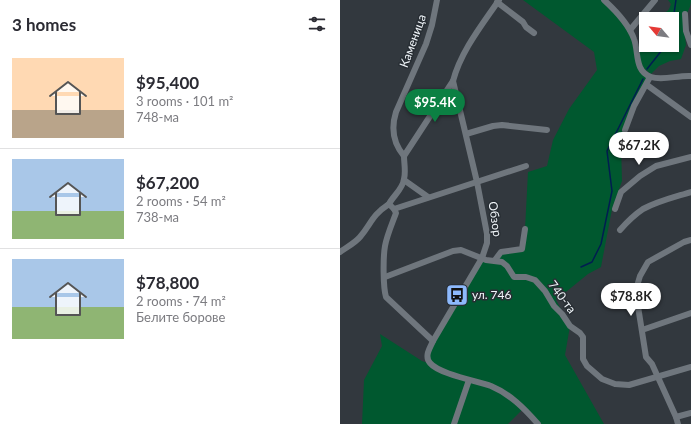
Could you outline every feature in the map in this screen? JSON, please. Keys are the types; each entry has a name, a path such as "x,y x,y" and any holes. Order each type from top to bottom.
{"street":[{"name":"Каменица","path":"404,180 404,156 399,150 394,137 393,120 426,44 432,25 437,0"},
{"path":"604,0 630,30 636,45 638,64 643,71 650,77 691,76"},
{"path":"630,30 655,0"},
{"path":"404,156 453,80 456,68 464,52 498,1 534,33"},
{"path":"685,14 691,45"},
{"path":"625,130 634,106 647,85 650,77"},
{"name":"Обзор","path":"453,80 477,182 487,234 487,243 482,258 428,352 428,359 431,365 444,371 505,393 524,408 538,424"},
{"path":"647,85 691,117"},
{"path":"466,134 493,126 502,125 547,130"},
{"path":"615,209 621,192 640,176 656,166 691,157"},
{"path":"340,252 360,237 373,217 379,211 526,166"},
{"path":"391,207 393,197 404,180 428,197"},
{"path":"620,230 633,216 644,209 657,203 691,192"},
{"path":"391,207 396,213 385,247 386,297 434,341"},
{"path":"495,260 501,252 522,249 525,229"},
{"path":"678,424 652,364 646,357 637,300 637,286 644,267 648,262 684,242 691,240"},
{"name":"740-та","path":"385,277 453,251 461,250 482,258 504,263 514,277 526,277 535,280 570,326 583,337 583,359 587,366 602,379 615,384 629,385 691,367"},
{"path":"642,330 691,313"},
{"path":"454,424 468,380"},
{"path":"676,417 691,413"}],"green space":[{"path":"523,0 603,0 630,30 636,46 639,45 639,52 679,52 679,12 664,12 670,8 671,4 668,0 691,0 686,15 683,19 686,45 681,59 670,61 659,66 651,74 638,64 650,77 625,127 621,145 622,181 612,209 601,267 588,274 556,300 570,326 565,355 604,424 538,424 524,408 508,424 362,424 364,380 382,346 380,334 422,361 431,364 428,351 482,258 495,260 501,252 522,249 525,229 528,172 547,166 553,140 569,109 597,70 594,52"}],"waterway":[{"path":"674,12 676,0"},
{"path":"647,69 660,52"},
{"path":"581,267 592,262 601,244 612,191 607,151 643,79"}],"place":[{"name":"ул. 746","path":"457,295"}]}
